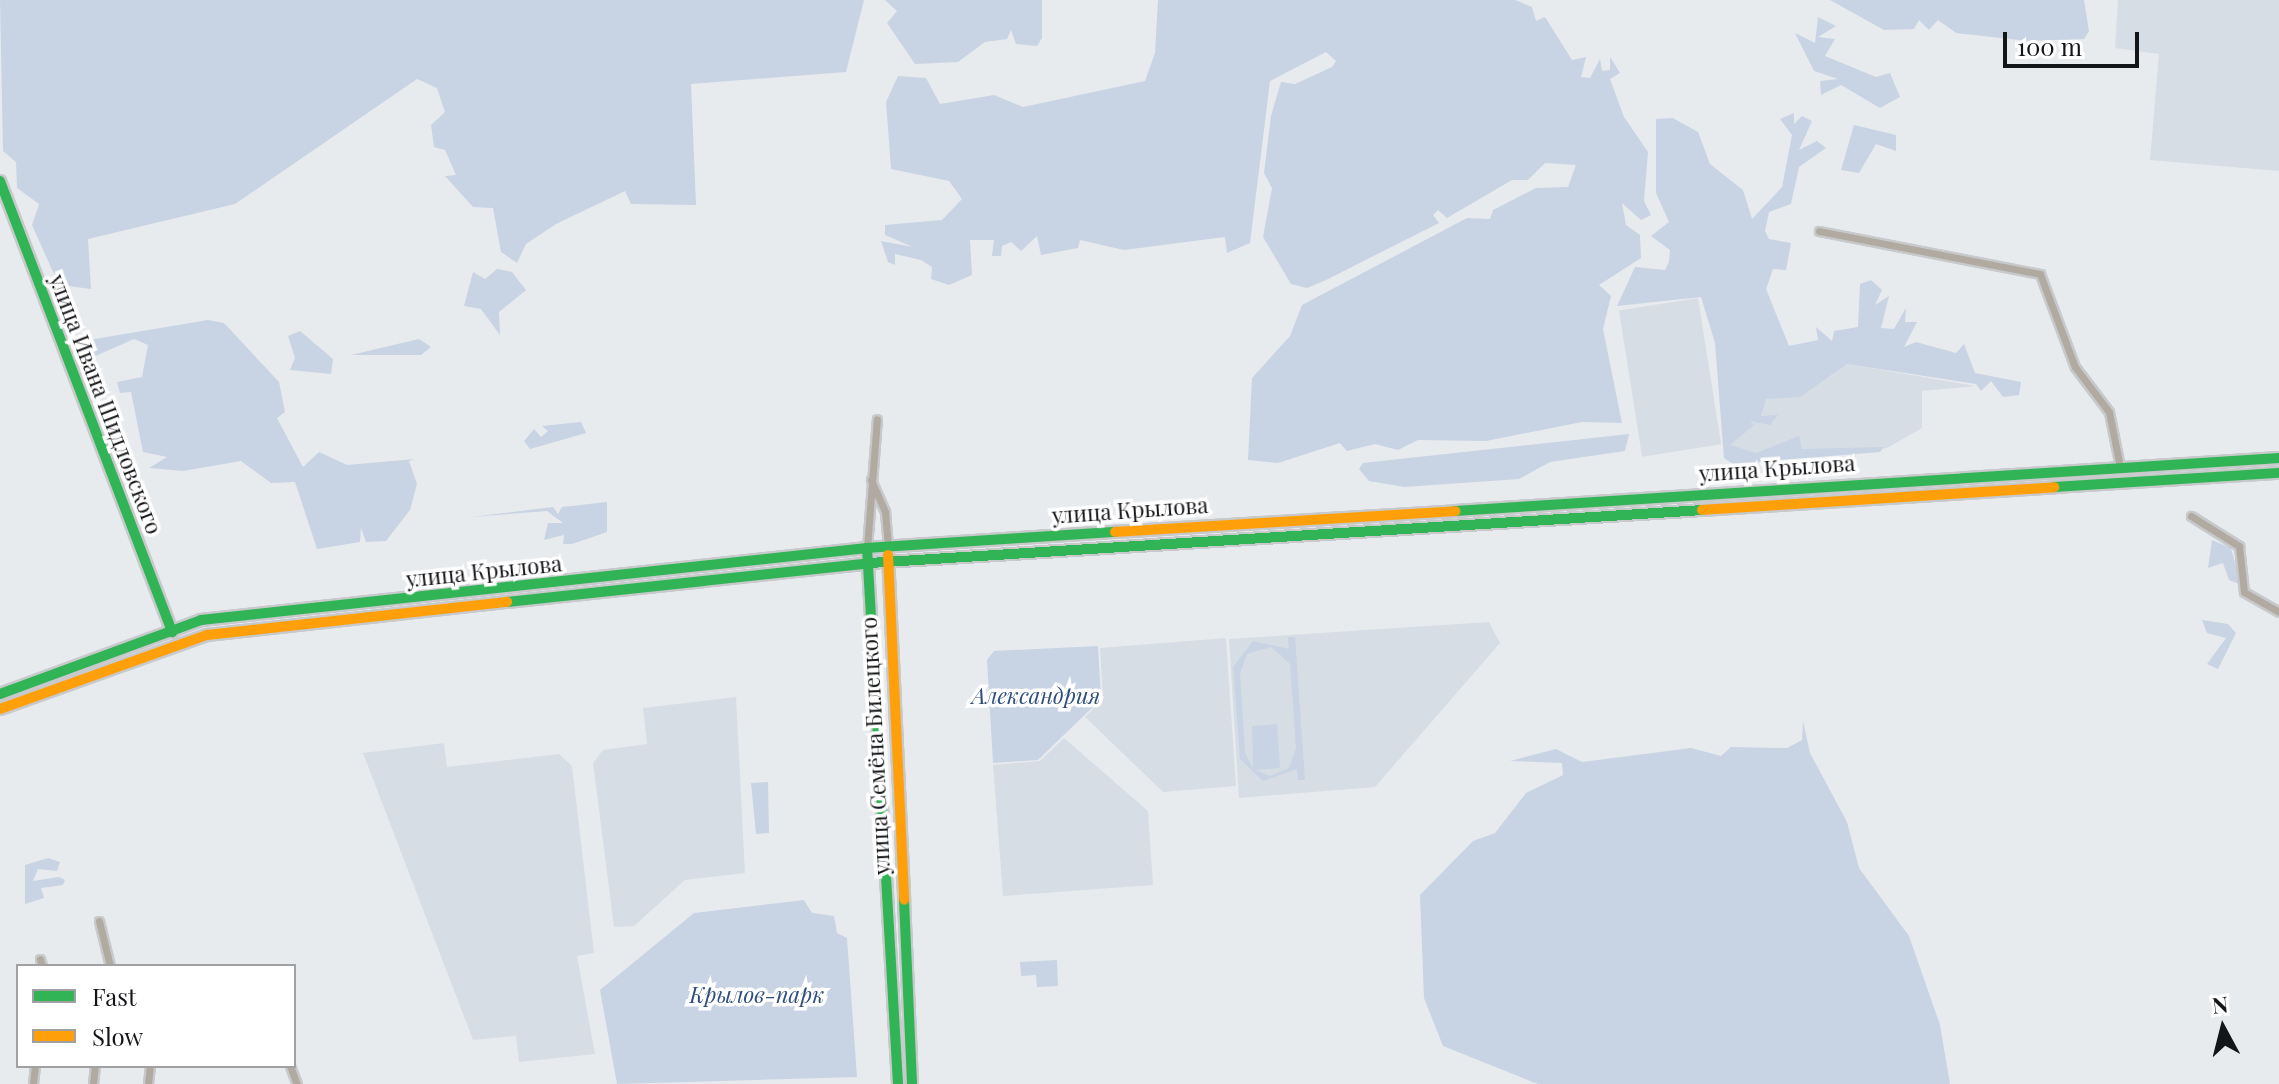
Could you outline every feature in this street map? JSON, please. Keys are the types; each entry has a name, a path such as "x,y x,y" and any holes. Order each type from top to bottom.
{"main road":[{"name":"улица Ивана Шидловского","path":"0,181 176,641"},
{"name":"улица Крылова","path":"0,694 171,627 867,548 1705,492 2279,458"},
{"name":"улица Крылова","path":"0,709 176,641 888,561 2279,473"},
{"path":"1705,492 1707,507"},
{"name":"улица Семёна Билецкого","path":"888,547 912,1080"},
{"name":"улица Семёна Билецкого","path":"867,548 898,1084"}],"street":[{"path":"1819,231 2040,274 2075,367 2109,412 2120,467"},
{"name":"улица Семёна Билецкого","path":"877,419 870,479 885,512 888,547"},
{"path":"867,548 870,479"},
{"path":"2191,516 2239,546 2244,592 2279,612"},
{"path":"99,921 110,964"}],"shaded area":[{"path":"2118,0 2279,0 2279,171 2150,160 2159,54 2115,48"},
{"path":"1698,298 1721,444 1642,457 1619,311"},
{"path":"1847,364 1976,386 1922,391 1922,428 1887,448 1736,462 1727,444 1721,391 1805,392"},
{"path":"1489,622 1500,643 1375,787 1239,798 1229,639"},
{"path":"1226,638 1236,786 1163,792 1085,717 1103,699 1100,648"},
{"path":"736,697 745,873 685,880 634,926 614,927 593,763 603,750 647,744 643,708"},
{"path":"1064,738 1148,811 1153,885 1003,896 993,765 1040,761"},
{"path":"444,743 447,767 559,754 572,766 594,953 577,956 595,1054 519,1062 516,1036 473,1040 363,753"}],"green space":[{"path":"0,0 864,0 846,72 691,84 696,205 631,204 625,191 556,224 526,244 517,263 501,252 493,208 473,207 445,176 456,175 445,150 434,147 431,125 445,112 437,88 417,79 235,204 88,239 91,289 61,285 32,225 39,204 17,188 16,162 3,151"},
{"path":"885,0 1042,0 1042,38 1037,46 1016,44 1011,30 1007,39 985,42 958,62 915,64 887,23 897,11"},
{"path":"1158,0 1515,0 1532,7 1536,21 1545,17 1572,60 1586,57 1581,77 1590,78 1600,59 1602,71 1610,70 1610,57 1620,73 1610,79 1624,117 1648,152 1644,201 1651,215 1641,220 1622,203 1626,225 1640,235 1641,258 1599,285 1611,296 1603,329 1622,423 1582,422 1486,441 1418,440 1398,450 1375,444 1347,451 1340,443 1278,463 1248,460 1252,378 1290,336 1302,305 1467,218 1490,219 1493,210 1536,188 1568,187 1576,165 1545,163 1528,180 1512,180 1447,218 1438,210 1433,215 1439,223 1326,280 1307,288 1291,284 1263,237 1272,188 1264,173 1271,116 1281,82 1295,84 1332,67 1336,61 1326,52 1270,81 1250,243 1227,253 1225,237 1124,250 1080,240 1078,248 1041,255 1037,236 1021,251 1011,242 1002,246 1001,256 992,256 994,240 970,240 972,275 949,285 931,279 932,267 921,260 895,254 895,265 888,262 881,241 913,247 885,235 885,225 942,220 962,199 949,181 891,169 886,102 898,76 926,78 940,104 994,95 1023,107 1145,81 1155,53"},
{"path":"1830,0 2084,0 2089,31 2084,39 2028,41 1956,33 1938,20 1929,30 1919,20 1914,29 1884,30"},
{"path":"1818,17 1836,26 1818,37 1835,39 1825,56 1876,77 1890,73 1900,97 1880,108 1841,85 1821,95 1820,81 1838,79 1814,71 1795,33 1815,43"},
{"path":"1794,113 1794,124 1802,116 1812,121 1799,150 1817,141 1826,148 1799,167 1791,204 1769,212 1765,231 1769,239 1791,243 1786,270 1773,269 1766,289 1789,346 1818,340 1816,327 1832,341 1834,331 1858,327 1860,284 1871,280 1882,290 1875,305 1889,296 1881,328 1894,329 1906,308 1905,322 1917,322 1904,347 1916,342 1956,353 1964,344 1975,373 2021,382 2019,395 2003,397 1991,381 1981,391 1976,384 1847,364 1800,397 1766,399 1761,416 1778,415 1770,425 1750,421 1754,425 1730,445 1756,453 1799,436 1802,449 1884,447 1880,452 1733,464 1724,458 1715,343 1701,297 1617,306 1635,267 1665,270 1669,262 1670,250 1651,236 1669,222 1656,193 1656,119 1673,118 1698,132 1710,164 1743,190 1752,219 1782,187 1792,135 1780,119"},
{"path":"1854,125 1896,135 1896,151 1876,144 1859,173 1841,170"},
{"path":"497,269 512,272 526,290 499,312 500,335 481,309 464,306 473,272 485,279"},
{"path":"208,320 224,323 279,382 285,412 277,418 303,467 319,452 347,465 415,459 409,461 417,484 410,510 386,541 366,542 361,528 360,542 317,549 295,482 271,483 241,461 183,471 149,468 167,457 143,452 131,392 120,393 117,382 142,377 148,345 134,339 91,358 77,342"},
{"path":"300,331 333,359 331,374 290,370 295,358 288,336"},
{"path":"419,339 431,347 421,355 351,355"},
{"path":"581,422 586,433 530,449 524,441 534,429 541,437 548,431 542,426"},
{"path":"1629,434 1625,451 1550,462 1519,479 1404,487 1369,481 1359,469 1363,463"},
{"path":"607,502 607,532 572,544 563,544 564,535 544,540 548,523 563,523 547,511 471,517 553,507 558,514 562,507"},
{"path":"2212,540 2231,548 2241,585 2229,580 2223,563 2208,568"},
{"path":"2202,620 2228,624 2236,633 2218,669 2207,664 2226,638 2207,633"},
{"path":"1288,637 1295,637 1305,780 1298,780 1297,769 1263,781 1240,759 1233,667 1253,641 1289,649","holes":["1271,647 1290,664 1296,748 1289,768 1270,776 1255,770 1280,768 1277,724 1252,726 1253,769 1245,752 1240,673 1247,654"]},
{"name":"Александрия","path":"1098,646 1101,699 1038,760 993,763 987,660 994,651"},
{"path":"1803,721 1810,753 1847,822 1859,868 1909,936 1940,1025 1950,1084 1538,1084 1443,1046 1424,998 1420,895 1473,841 1495,833 1526,793 1563,775 1562,763 1510,761 1556,749 1582,762 1691,748 1721,756 1731,747 1787,748 1802,740"},
{"path":"768,782 769,833 756,834 751,783"},
{"path":"48,858 60,862 57,871 38,869 33,881 59,877 65,880 63,885 41,888 44,898 25,904 25,865"},
{"name":"Крылов-парк","path":"804,900 812,913 834,916 837,933 847,938 857,1077 617,1084 600,990 694,913"},
{"path":"1057,960 1058,986 1037,987 1036,975 1021,976 1020,962"}],"traffic: fast":[{"path":"0,181 172,632"},
{"path":"1455,511 2279,458"},
{"path":"2054,487 2279,473"},
{"path":"870,563 1702,510"},
{"path":"898,1084 867,548 1115,532"},
{"path":"0,694 201,620 867,548"},
{"path":"507,602 870,563"},
{"path":"904,900 912,1084"}],"traffic: slow":[{"path":"1702,510 2054,487"},
{"path":"1115,532 1455,511"},
{"path":"888,555 904,900"},
{"path":"0,709 207,635 507,602"}]}
